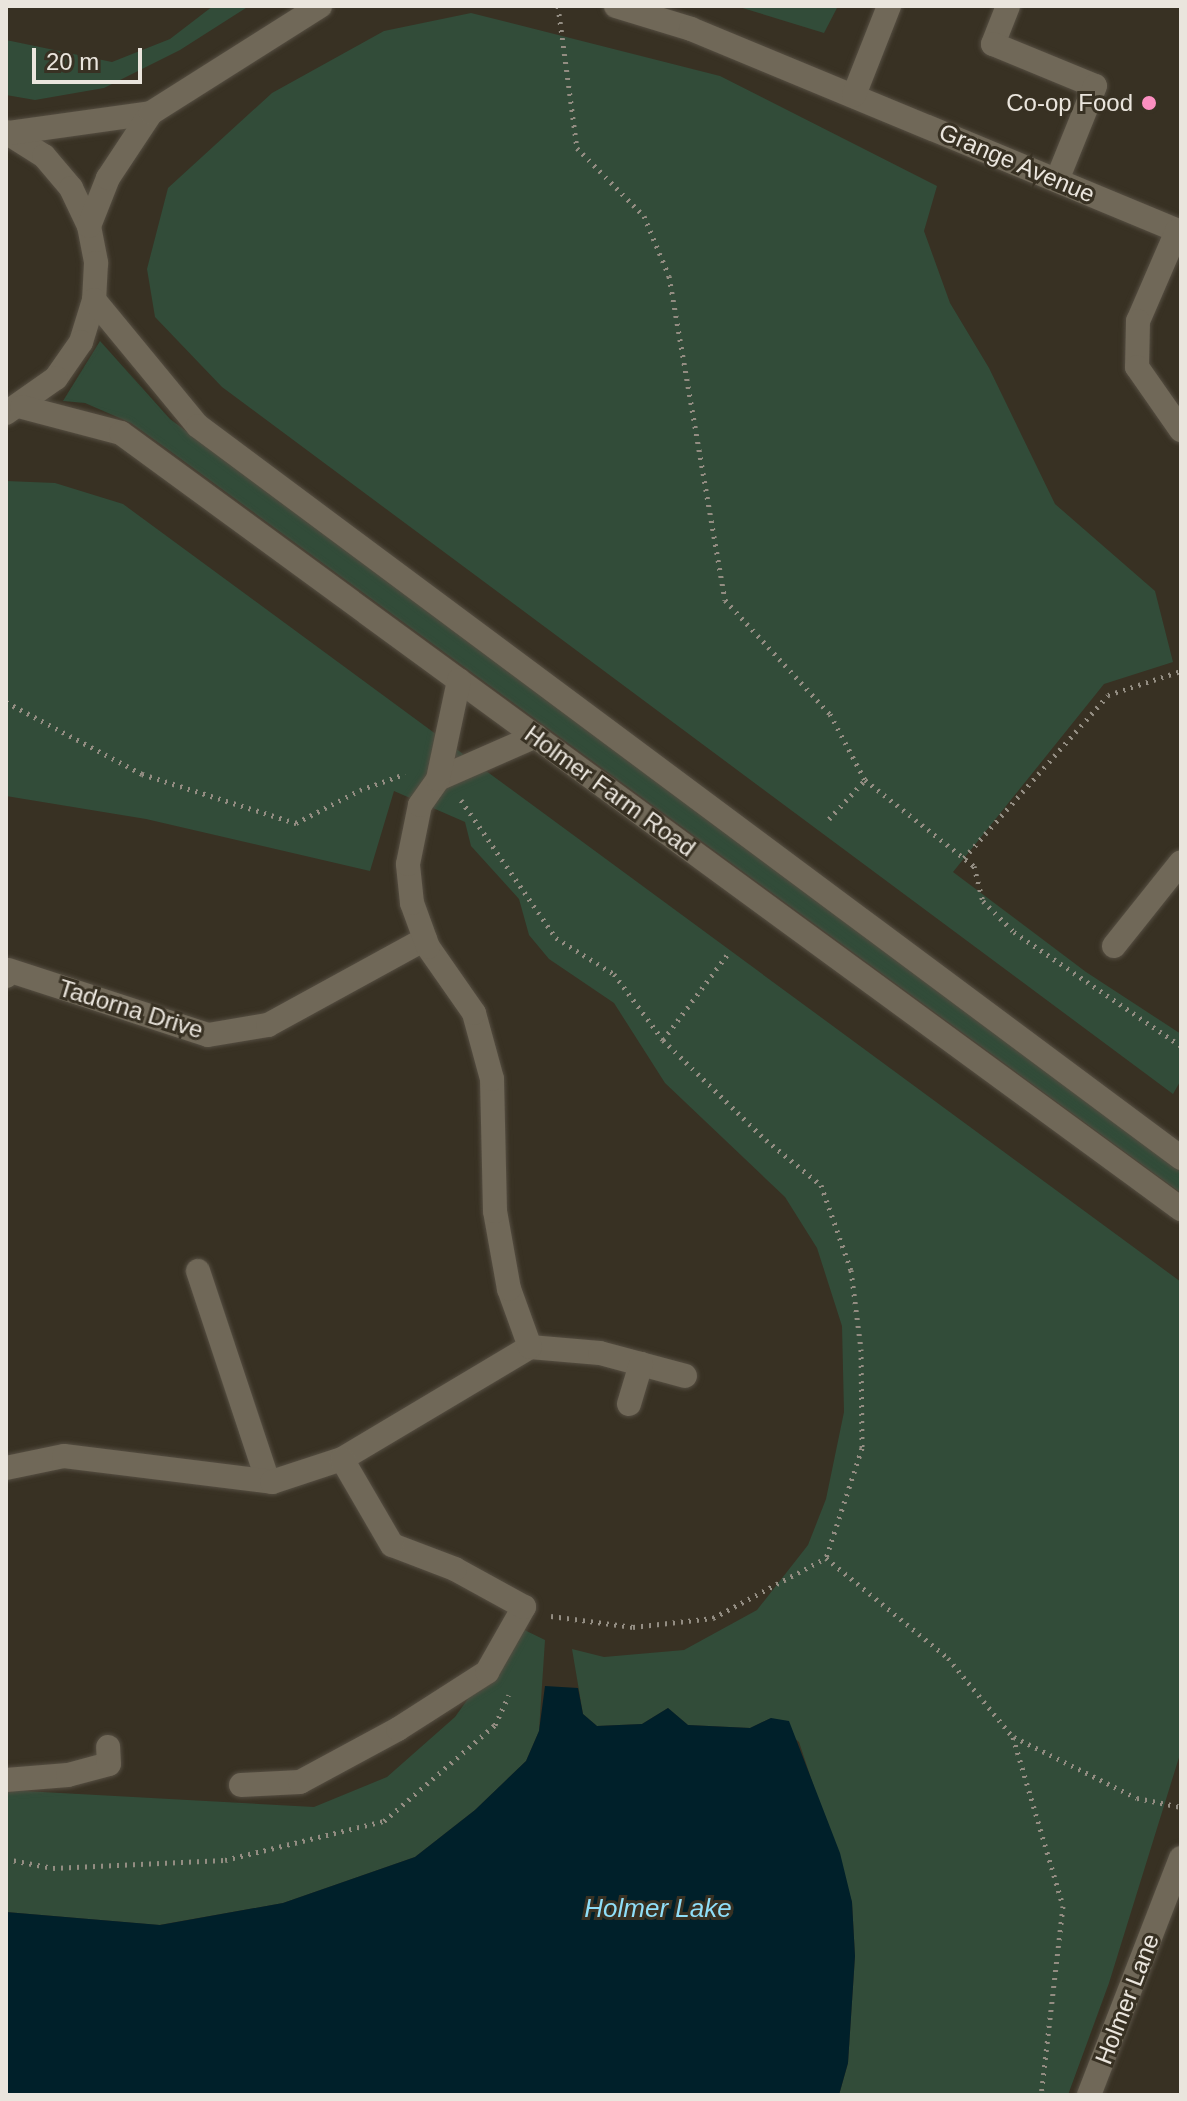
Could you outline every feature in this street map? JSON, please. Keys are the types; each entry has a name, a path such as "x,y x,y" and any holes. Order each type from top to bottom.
{"street":[{"path":"89,226 108,178 151,113 320,6"},
{"name":"Grange Avenue","path":"616,6 691,29 1179,231"},
{"path":"854,95 889,6"},
{"path":"1008,6 993,44 1095,86 1057,180"},
{"path":"8,133 151,113"},
{"path":"8,133 44,156 71,188 89,226 96,263 94,300 72,354 56,378 14,410"},
{"path":"1179,231 1138,321 1137,367 1181,430"},
{"name":"Holmer Farm Road","path":"94,300 198,426 1181,1158"},
{"name":"Holmer Farm Road","path":"14,410 121,433 1181,1209"},
{"path":"459,680 438,779 420,805 408,864 412,903 425,939 474,1013 492,1079 495,1211 509,1289 530,1347"},
{"path":"438,779 536,736"},
{"path":"1114,946 1181,862"},
{"name":"Tadorna Drive","path":"7,972 208,1035 268,1025 425,939"},
{"path":"198,1271 268,1481"},
{"path":"6,1468 64,1456 268,1481 342,1459 530,1347 600,1353 685,1376"},
{"path":"629,1404 641,1364"},
{"path":"241,1785 300,1782 398,1729 487,1672 524,1607 455,1569 392,1545 342,1459"},
{"path":"6,1780 68,1775 109,1764 108,1747"},
{"name":"Holmer Lane","path":"1089,2095 1181,1858"}],"path":[{"path":"558,6 577,148 644,216 669,276 725,600 830,714 865,780 974,866 983,901 1014,932 1181,1046"},
{"path":"964,858 1108,695 1181,671"},
{"path":"6,702 142,774 296,823 360,790 412,772"},
{"path":"829,819 865,780"},
{"path":"458,796 556,938 614,974 663,1040 766,1140 821,1185 851,1270 861,1349 862,1448 826,1558 713,1618 633,1627 562,1620 524,1607"},
{"path":"663,1040 730,951"},
{"path":"826,1558 948,1658 1013,1737 1063,1906 1041,2095"},
{"path":"1013,1737 1137,1798 1181,1807"}],"green space":[{"path":"213,6 249,6 180,50 104,88 35,100 6,95 6,40 112,62 170,39"},
{"path":"736,6 838,6 824,33"},
{"path":"471,13 720,76 937,186 924,231 950,303 989,368 1055,504 1155,591 1173,662 1104,684 953,872 1086,972 1181,1034 1181,1080 1173,1094 222,387 155,317 147,269 168,188 272,93 384,31"},
{"path":"100,341 170,419 1181,1172 1181,1193 131,423 85,403 63,401"},
{"path":"6,481 55,483 123,504 1181,1282 1181,1751 1109,1983 1068,2095 839,2095 848,2063 855,1956 852,1902 799,1742 771,1718 750,1728 688,1725 668,1708 642,1724 597,1726 583,1714 572,1649 604,1657 684,1650 757,1610 808,1545 826,1499 844,1412 842,1326 817,1248 785,1197 665,1083 614,1003 549,959 529,935 519,899 471,846 465,822 394,791 370,871 146,819 6,796"},
{"path":"508,1622 545,1640 539,1731 526,1761 475,1810 415,1857 283,1903 159,1925 6,1912 6,1790 314,1807 387,1777 455,1717 487,1672"}],"water":[{"name":"Holmer Lake","path":"545,1686 578,1688 583,1714 597,1726 642,1724 668,1708 688,1725 750,1728 771,1718 789,1721 840,1853 852,1902 855,1956 848,2063 839,2095 6,2095 6,1912 160,1925 283,1903 415,1857 475,1810 526,1761 539,1731"}],"place":[{"name":"Co-op Food","path":"1149,103"}]}
